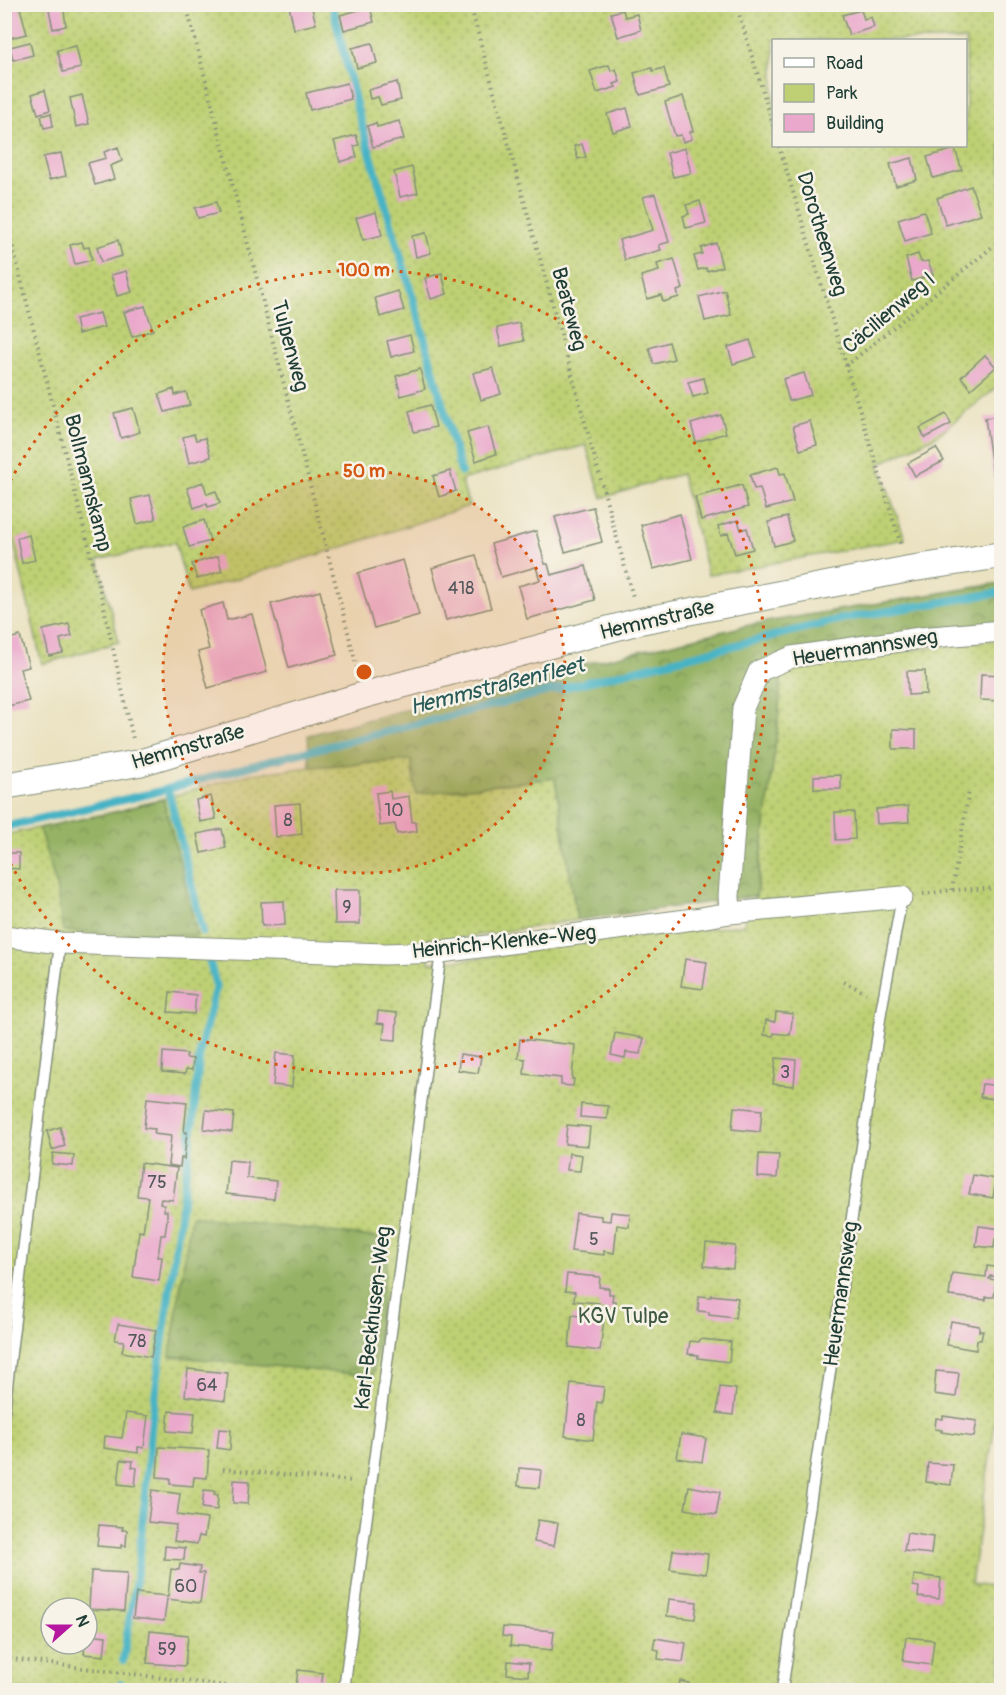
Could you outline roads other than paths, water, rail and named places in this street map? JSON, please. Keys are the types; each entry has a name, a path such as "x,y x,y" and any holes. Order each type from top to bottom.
{"street":[{"name":"Hemmstraße","path":"4,786 139,763 364,695 640,621 909,568 1002,555"},
{"name":"Heuermannsweg","path":"730,913 729,896 743,708 759,671 792,657 920,638 1002,631"},
{"name":"Heinrich-Klenke-Weg","path":"4,936 60,943 385,954 441,951 730,913 902,897"}],"lane":[{"name":"Heuermannsweg","path":"782,1690 881,1012 902,897"},
{"path":"4,1411 60,943"},
{"name":"Karl-Beckhusen-Weg","path":"344,1690 441,951"}],"waterway":[{"path":"332,4 357,108 461,472"},
{"name":"Hemmstraßenfleet","path":"4,827 153,793 276,759 841,619 1002,592"},
{"path":"168,789 203,932"},
{"path":"123,1660 139,1561 152,1418 193,1122 200,1050 216,986 209,959"},
{"path":"120,1690 121,1684"}],"park label":[{"name":"KGV Tulpe","path":"623,1316"}]}
